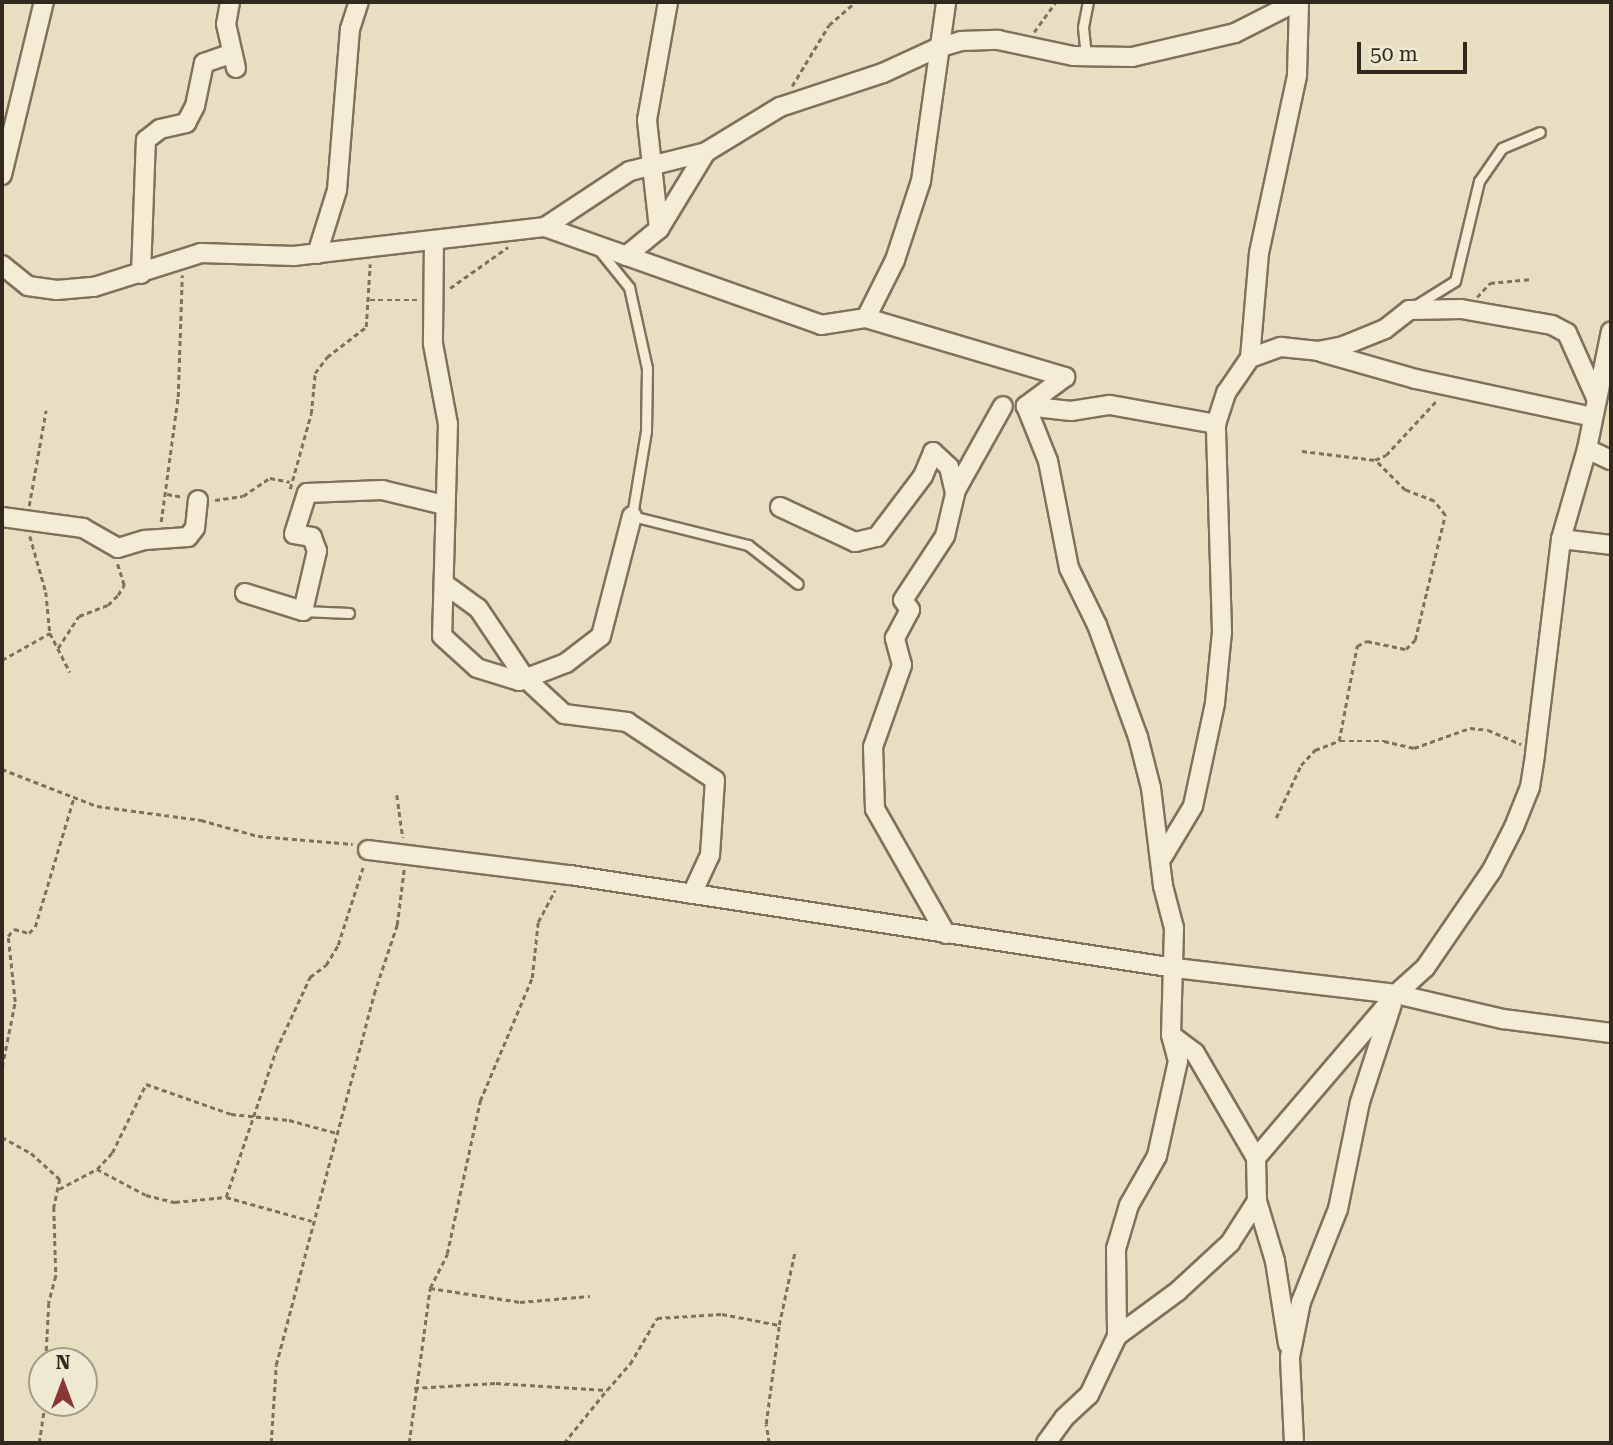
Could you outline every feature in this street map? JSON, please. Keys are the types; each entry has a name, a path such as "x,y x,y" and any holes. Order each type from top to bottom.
{"street":[{"path":"2,175 44,2"},
{"path":"141,274 146,139 160,129 186,123 195,106 204,63 233,61 226,24 230,2"},
{"path":"317,254 337,190 350,29 359,2"},
{"path":"659,229 649,165 648,96 668,2"},
{"path":"866,318 895,260 921,181 931,134 937,48 946,2"},
{"path":"540,227 606,183 649,165 706,152 780,107 883,73 937,48 961,41 1025,43 1086,58 1132,57 1200,45 1236,33 1298,2 1297,75 1259,253 1250,358 1226,393 1216,424 1222,632 1215,703 1193,806 1163,856"},
{"path":"626,256 659,229 706,152"},
{"path":"2,265 29,286 57,290 94,287 201,253 317,254 540,227 821,325 866,318 1065,377 1026,407"},
{"path":"434,240 433,344 448,424 444,505 446,585 442,636 477,668 525,678 566,663 601,636 632,516"},
{"path":"1318,351 1385,330 1409,310 1461,309 1552,325 1567,333 1595,409"},
{"path":"1256,1158 1396,994 1425,968 1492,870 1526,797 1535,754 1562,539 1587,449 1611,331"},
{"path":"1250,358 1281,347 1318,351 1450,386 1595,409"},
{"path":"1026,407 1071,411 1110,404 1216,424"},
{"path":"946,934 876,809 873,747 902,665 895,638 910,610 903,600 946,536 955,493 1003,407"},
{"path":"1026,407 1048,461 1069,568 1097,625 1138,737 1163,856 1164,886 1174,928 1175,968 1171,1035 1178,1061 1157,1156 1129,1205 1116,1249 1117,1336 1089,1395 1064,1418 1046,1443"},
{"path":"1587,449 1611,460"},
{"path":"780,507 855,542 877,537 923,476 933,452 949,467 955,493"},
{"path":"245,593 303,611 317,551 312,537 294,534 307,494 382,490 444,505"},
{"path":"2,517 83,528 112,547 145,540 188,537 195,528 198,500"},
{"path":"1562,539 1611,545"},
{"path":"446,585 478,608 525,678 564,714 627,723 715,780 710,855 692,894"},
{"path":"368,850 570,875 1175,968 1396,994 1503,1019 1611,1032"},
{"path":"1290,1357 1301,1302 1338,1209 1360,1102 1396,994"},
{"path":"1171,1035 1195,1054 1256,1158 1257,1200 1275,1261 1290,1357 1294,1443"},
{"path":"1117,1336 1178,1291 1230,1243 1257,1200"}],"lane":[{"path":"1086,58 1083,27 1088,2"},
{"path":"1409,310 1455,281 1479,181 1502,148 1540,132"},
{"path":"596,245 629,287 647,368 646,431 632,516 748,545 798,584"},
{"path":"303,611 349,614"}],"path":[{"path":"780,107 829,25 855,2"},
{"path":"1025,43 1056,2"},
{"path":"370,300 433,298 540,227"},
{"path":"289,494 311,414 315,373 327,357 366,327 370,300 371,247"},
{"path":"145,540 165,514 181,359 181,259"},
{"path":"1461,309 1490,283 1532,279"},
{"path":"1302,451 1375,460 1386,455 1450,386"},
{"path":"46,410 27,521 46,592 50,633 70,672"},
{"path":"1339,741 1357,646 1367,641 1406,649 1413,645 1445,522 1443,509 1405,490 1375,460"},
{"path":"167,494 198,500 243,496 270,478 291,482"},
{"path":"58,648 79,616 108,605 124,585 112,547"},
{"path":"2,660 50,633"},
{"path":"1276,818 1301,765 1315,750 1339,741 1384,741 1414,748 1470,728 1512,739 1535,754"},
{"path":"2,769 74,799 151,817 201,820 258,836 352,844 368,850 338,945 326,965 310,977 296,1004 253,1116 226,1197"},
{"path":"271,1443 276,1365 312,1221 397,925 405,856 397,795"},
{"path":"2,1067 15,1002 8,936 14,929 29,933 35,927 74,799"},
{"path":"409,1443 414,1388 430,1288 447,1254 480,1101 532,978 538,922 558,880 570,875"},
{"path":"59,1189 97,1168 112,1153 146,1084 215,1109 337,1133"},
{"path":"2,1136 52,1168 60,1179 47,1347"},
{"path":"97,1168 146,1195 175,1202 226,1197 312,1221"},
{"path":"769,1443 766,1424 779,1325 795,1251"},
{"path":"430,1288 520,1301 590,1296"},
{"path":"564,1443 630,1364 657,1318 722,1314 779,1325"},
{"path":"414,1388 496,1383 607,1390"},
{"path":"39,1443 43,1417"}]}
